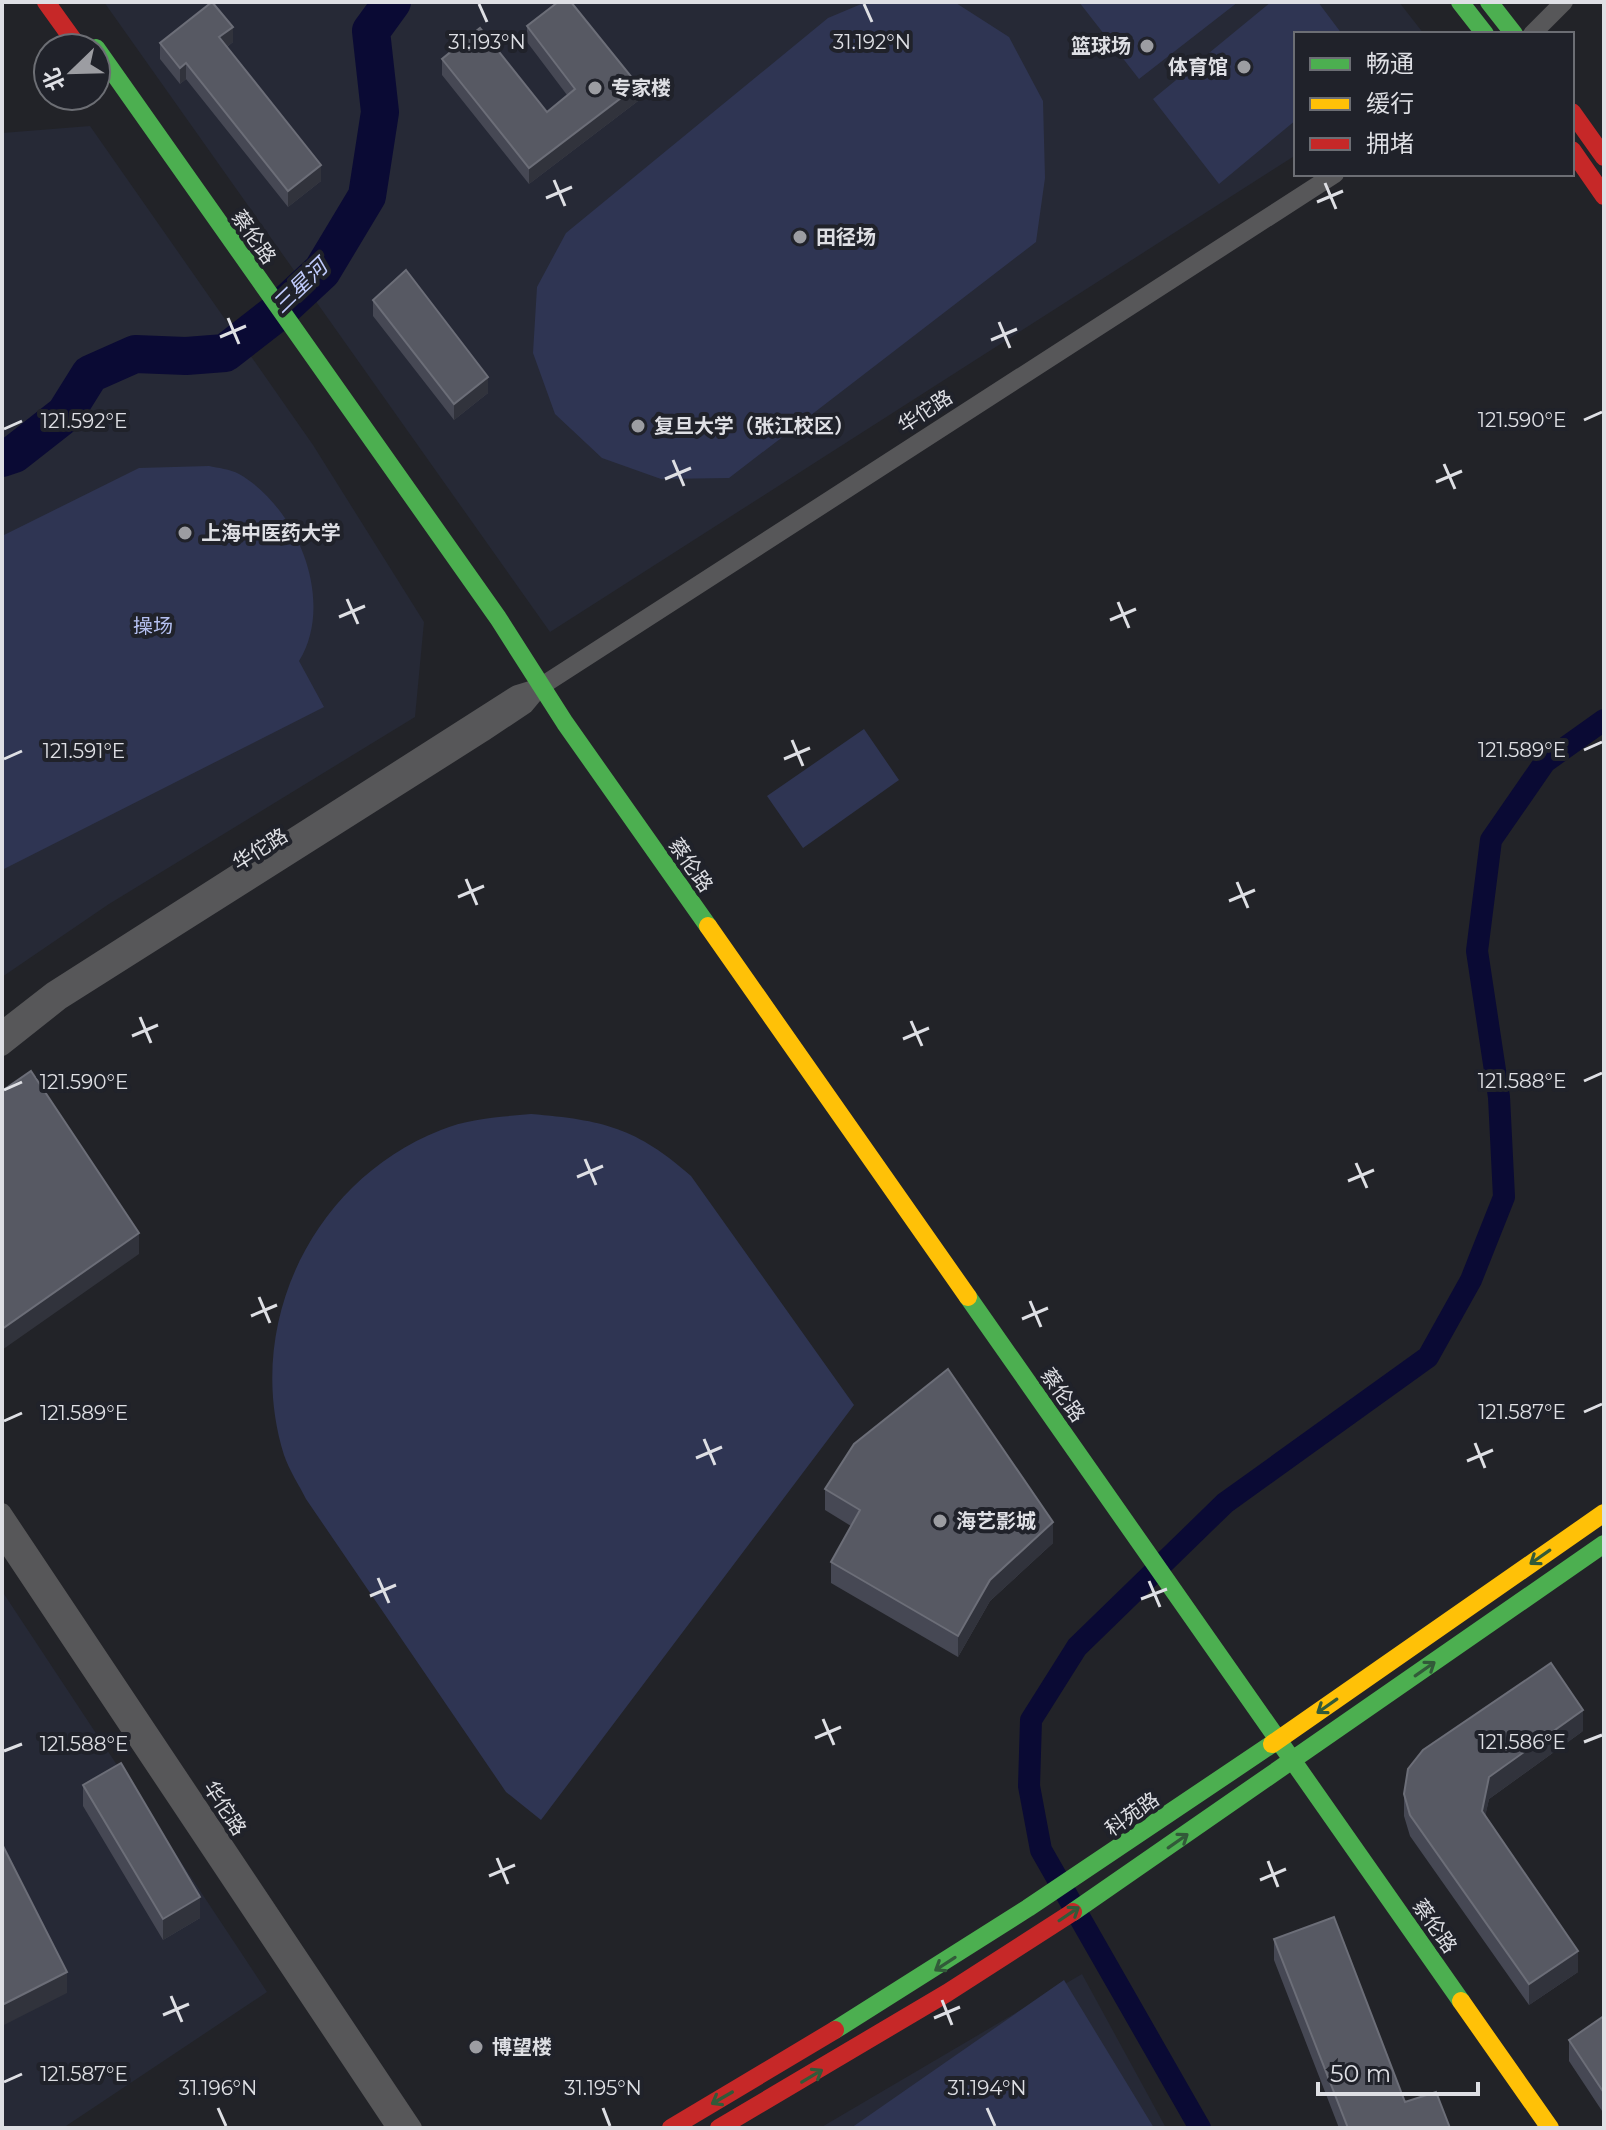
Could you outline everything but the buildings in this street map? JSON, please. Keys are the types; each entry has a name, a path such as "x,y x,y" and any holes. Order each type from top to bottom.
{"street":[{"path":"46,2 68,32"},
{"name":"蔡伦路","path":"65,2 85,32"},
{"path":"1460,2 1483,32"},
{"path":"1489,2 1512,32"},
{"path":"1534,32 1564,2"},
{"name":"蔡伦路","path":"112,72 252,281 506,630 531,666 540,687 1550,2128"},
{"name":"蔡伦路","path":"112,94 252,281"},
{"path":"1574,115 1604,157"},
{"path":"1574,153 1604,196"},
{"name":"华佗路","path":"2,1030 52,991 517,694 540,687 1332,176"},
{"name":"华佗路","path":"2,1047 60,1001 525,705 540,687"},
{"name":"华佗路","path":"2,1512 413,2128"},
{"name":"科苑路","path":"671,2128 869,2012 1099,1864 1604,1513"},
{"name":"华佗路","path":"2,1537 396,2128"},
{"path":"719,2128 856,2050 1025,1944 1293,1762 1604,1544"}],"shaded area":[{"name":"复旦大学（张江校区）","path":"104,2 1399,2 1422,32 1294,32 1294,156 550,632"},
{"name":"上海中医药大学","path":"90,126 313,445 424,622 415,717 109,904 2,977 2,133"},
{"path":"2,1591 267,1992 63,2128 2,2128"},
{"path":"1082,1974 1166,2128 820,2128"}],"green space":[{"name":"田径场","path":"866,2 956,3 1009,37 1043,101 1045,178 1036,242 729,478 661,479 602,458 555,414 533,353 537,287 566,233 828,18"},
{"name":"篮球场","path":"1079,2 1238,2 1139,79"},
{"name":"体育馆","path":"1271,2 1318,2 1340,32 1294,32 1294,122 1219,184 1153,99"},
{"name":"操场","path":"209,466 235,472 260,489 278,509 305,557 312,584 313,611 309,637 299,661 324,707 2,870 2,536 139,468"},
{"path":"864,729 899,780 803,848 767,796"},
{"path":"531,1114 579,1119 618,1129 653,1147 691,1176 854,1405 541,1820 506,1792 306,1499 284,1455 274,1405 273,1356 282,1308 299,1262 324,1220 357,1183 396,1153 441,1130 474,1120"},
{"path":"1064,1980 1154,2128 851,2128"}],"waterway":[{"name":"三星河","path":"2,458 14,454 65,414 90,374 135,354 186,356 225,353 279,311 322,271 367,196 380,112 371,31 392,2"},
{"path":"1200,2128 1041,1850 1029,1786 1031,1720 1077,1647 1225,1503 1428,1357 1471,1280 1504,1197 1499,1097 1477,951 1491,840 1545,762 1604,720"}],"traffic: fast":[{"path":"1460,2 1483,32"},
{"path":"1489,2 1512,32"},
{"path":"112,71 498,618 565,723 708,926"},
{"path":"968,1297 1461,2001"},
{"path":"1073,1912 1604,1544"},
{"path":"835,2030 1028,1908 1272,1744"}],"traffic: slow":[{"path":"708,926 968,1297"},
{"path":"1272,1744 1604,1513"},
{"path":"1461,2001 1550,2128"}],"traffic: jam":[{"path":"46,2 68,32"},
{"path":"1574,115 1604,157"},
{"path":"1574,153 1604,196"},
{"path":"719,2128 947,1993 1073,1912"},
{"path":"671,2128 835,2030"}],"place":[{"name":"篮球场","path":"1147,46"},
{"name":"体育馆","path":"1244,67"},
{"name":"专家楼","path":"595,88"},
{"name":"田径场","path":"800,237"},
{"name":"复旦大学（张江校区）","path":"638,426"},
{"name":"上海中医药大学","path":"185,533"},
{"name":"海艺影城","path":"940,1521"},
{"name":"博望楼","path":"476,2047"}]}
